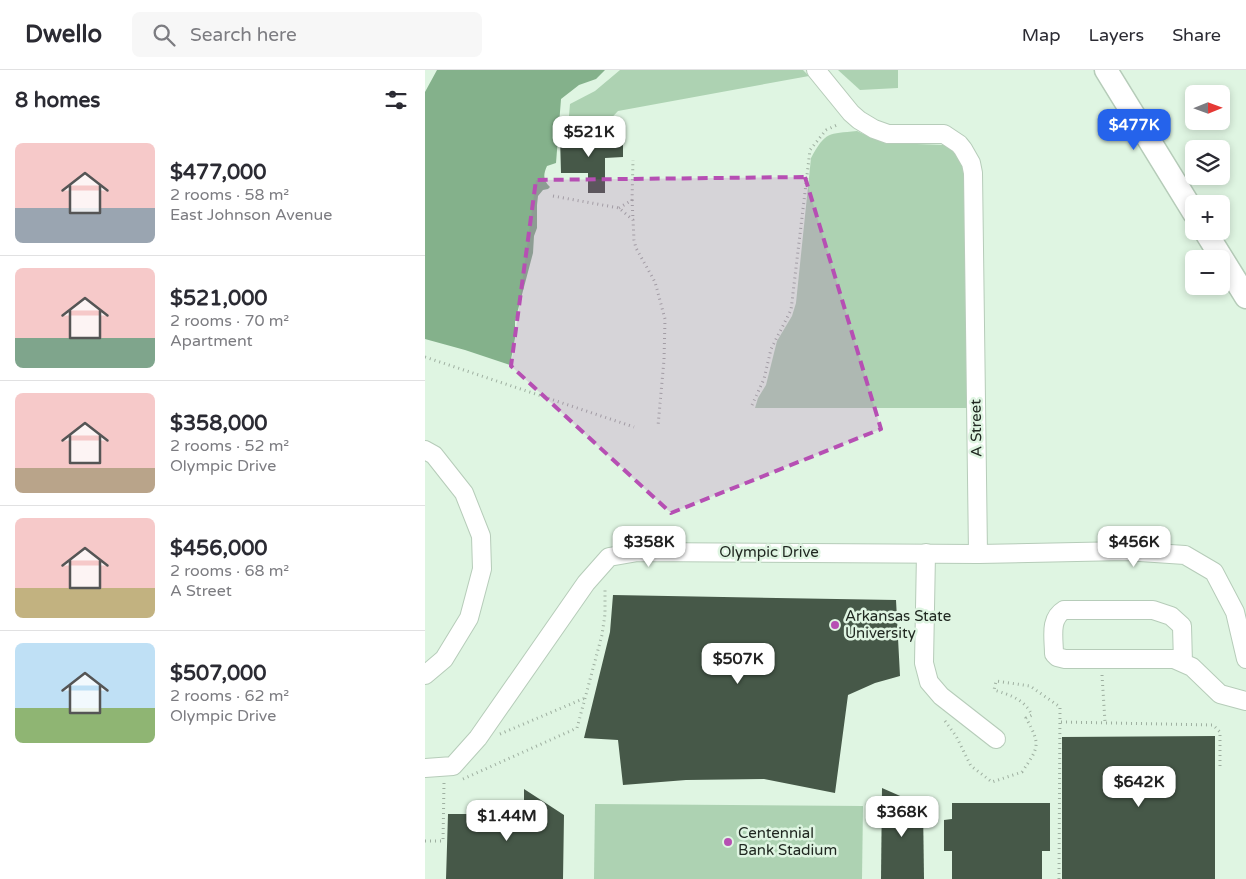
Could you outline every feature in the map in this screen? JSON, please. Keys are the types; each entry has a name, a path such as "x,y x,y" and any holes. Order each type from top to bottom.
{"main road":[{"path":"1106,70 1185,198"},
{"path":"1211,240 1246,297"}],"street":[{"name":"A Street","path":"815,70 851,113 873,129 889,134 944,134 959,144 971,163 973,173 978,554"},
{"path":"425,450 434,455 464,493 481,536 482,569 469,618 444,659 425,675"},
{"path":"978,554 1125,551 1185,555 1214,572 1235,612 1246,659"},
{"name":"Olympic Drive","path":"425,768 453,766 463,756 478,738 583,586 609,557 638,552 978,554"},
{"path":"926,553 924,664 929,682 941,696 996,739"},
{"path":"1183,663 1182,626 1171,616 1153,610 1064,610 1057,614 1053,624 1054,654 1057,657 1065,659 1174,659 1183,663 1192,667 1220,694 1246,702"}],"path":[{"path":"752,405 764,379 771,349 791,310 810,150 826,130 839,124 859,120"},
{"path":"633,160 634,240 655,282 665,319 664,360 658,426"},
{"path":"553,196 619,208 633,220"},
{"path":"619,208 632,200"},
{"path":"425,357 634,427"},
{"path":"454,779 464,779 577,728 602,635 605,614 605,587"},
{"path":"1101,659 1105,722"},
{"path":"492,737 585,698"},
{"path":"1059,879 1061,722 1213,725 1220,732 1220,767"},
{"path":"425,841 443,842 445,779"}],"highlighted area":[{"path":"805,177 881,429 671,513 511,366 536,180"}],"shaded area":[{"path":"437,70 605,70 596,79 579,85 561,99 556,163 547,166 544,177 550,187 543,190 538,196 537,228 534,236 533,253 515,321 515,338 510,365 425,339 425,92"},
{"path":"620,70 803,70 809,76 618,111 603,127 568,127 570,104 595,91"},
{"path":"838,70 898,70 898,88 860,90"},
{"path":"857,131 890,143 944,145 956,150 966,169 969,408 755,408 758,398 766,385 777,341 792,316 796,303 811,158 825,138 834,134"},
{"name":"Centennial Bank Stadium","path":"595,804 863,806 862,879 594,879"}],"building":[{"path":"560,137 602,137 602,141 623,140 623,157 605,158 605,193 588,193 588,173 561,173"},
{"path":"613,595 896,600 900,676 875,683 848,695 835,793 764,779 686,780 623,785 618,740 584,738 610,632"},
{"path":"1215,736 1215,879 1062,879 1062,737"},
{"path":"882,788 923,806 924,879 881,879"},
{"path":"524,789 564,815 563,879 446,879 448,814 478,814 479,801 524,803"},
{"path":"952,803 1050,803 1050,851 1042,851 1042,879 952,879 952,851 944,851 944,820 952,819"}],"place":[{"name":"Arkansas State University","path":"835,625"},
{"name":"Centennial Bank Stadium","path":"728,842"}]}
